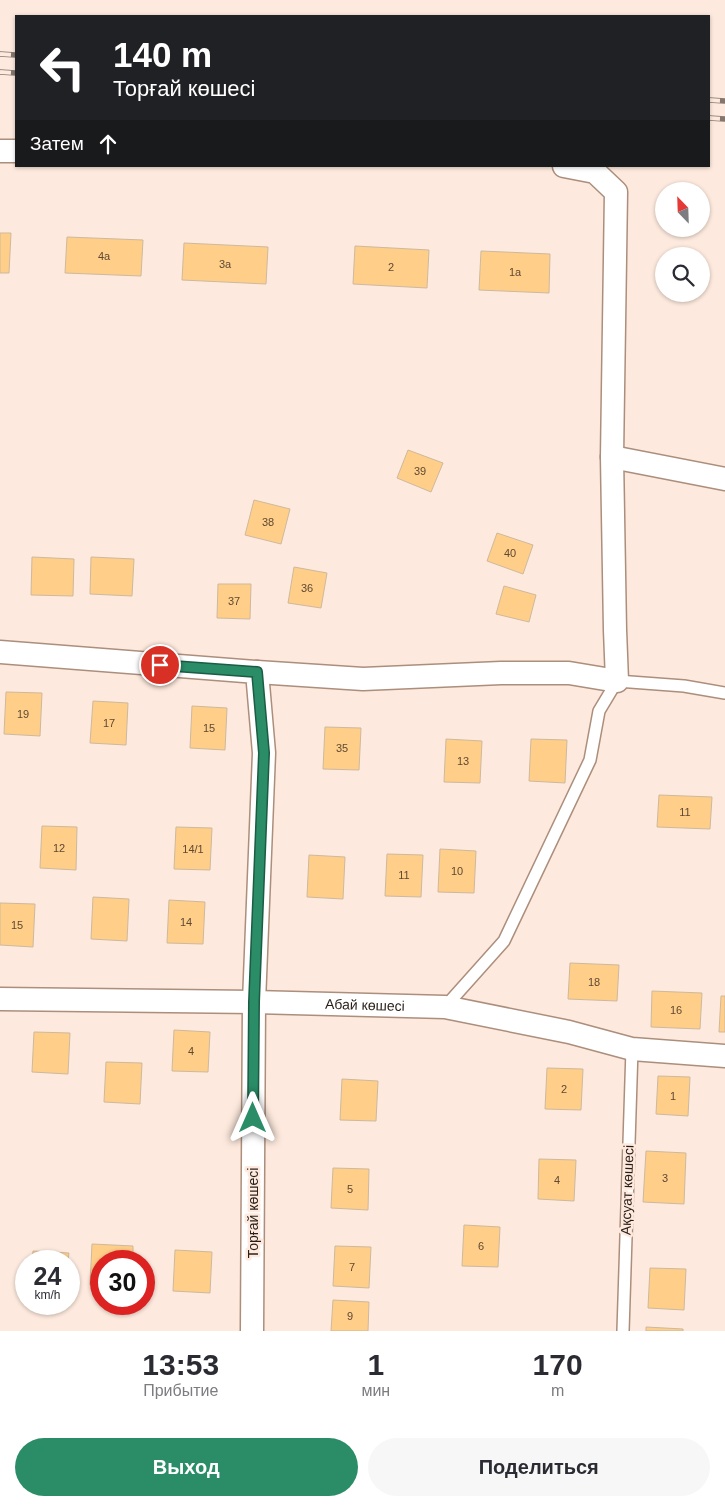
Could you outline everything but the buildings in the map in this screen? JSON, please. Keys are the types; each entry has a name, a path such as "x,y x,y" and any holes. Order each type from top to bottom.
{"street":[{"path":"0,150 15,151"},
{"path":"0,652 363,680 502,673 569,673 617,681 612,457 616,192 595,172 569,167"},
{"path":"612,457 725,479"},
{"name":"Торғай көшесі","path":"252,1331 254,1002 264,753 257,672"},
{"name":"Абай көшесі","path":"0,999 254,1002 445,1007 569,1032 632,1049 725,1056"}],"lane":[{"path":"445,1007 504,941 590,760 599,711 617,681 684,686 725,692"},
{"name":"Ақсуат көшесі","path":"623,1331 632,1049"}],"railway":[{"path":"0,54 15,55"},
{"path":"0,72 15,73"},
{"path":"710,100 725,101"},
{"path":"710,118 725,119"}],"route":[{"path":"160,665 257,672 264,753 254,1002 253,1118"}]}
